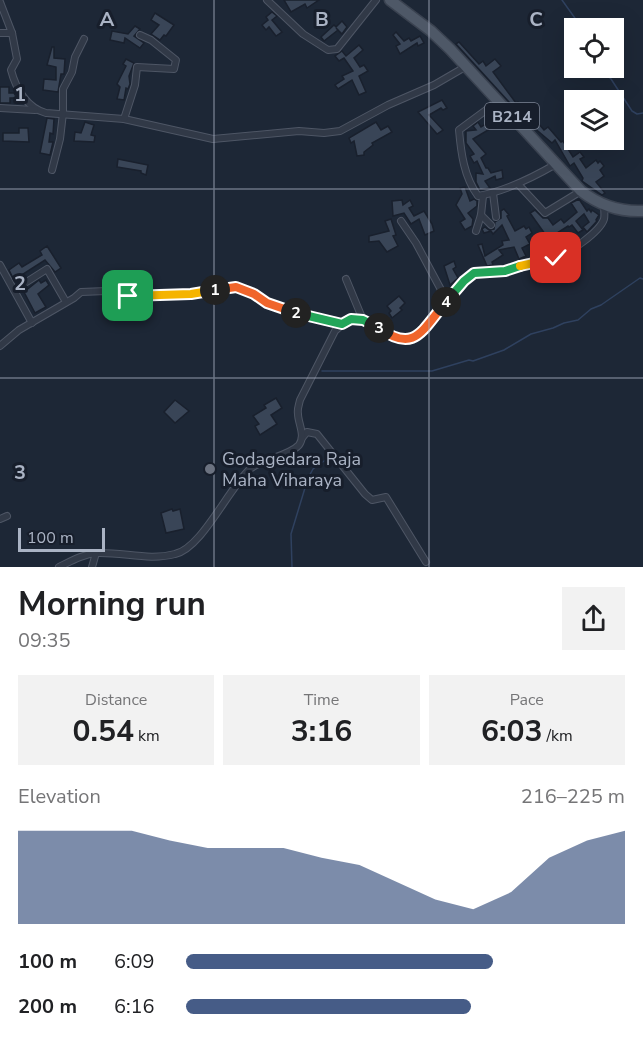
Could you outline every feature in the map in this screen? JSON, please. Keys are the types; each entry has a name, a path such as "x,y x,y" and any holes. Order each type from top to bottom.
{"main road":[{"name":"B214","path":"390,0 431,31 581,191 604,205 630,212 643,211"}],"street":[{"path":"267,0 303,34 328,50 337,49 376,0"},
{"path":"0,2 12,33 17,59 11,70 14,80 23,98 35,110"},
{"path":"0,33 12,33"},
{"path":"124,119 135,85 137,67 174,69 176,60 151,40 140,35"},
{"path":"52,170 60,139 63,89 84,39"},
{"path":"0,108 124,119 213,138 299,131 324,133 340,130 388,105 434,85 465,67"},
{"path":"497,102 459,130 462,158 473,189 478,196 518,184 556,164"},
{"path":"518,184 545,213 581,191"},
{"path":"493,193 496,217"},
{"path":"476,231 481,215 483,195"},
{"path":"302,438 297,412 300,400 335,331 342,324 351,319 363,320 403,341 416,338 464,281 474,273 505,271 556,258 598,230 604,219 604,205"},
{"path":"481,215 491,225"},
{"path":"401,221 421,251 447,301"},
{"path":"0,265 32,323"},
{"path":"14,290 47,269 66,302"},
{"path":"346,279 363,320"},
{"path":"0,346 19,330 81,292 106,291 128,296 148,297 191,294 236,287 254,294 267,303 294,313 342,324"},
{"path":"59,567 78,557 96,553 154,558 178,554 202,533 251,468 298,446 307,432 317,434 372,501 386,497 426,562"},
{"path":"92,567 96,553"}],"building":[{"path":"284,0 319,0 307,8 305,4 291,12"},
{"path":"272,12 277,16 272,20 282,32 276,36 269,27 266,30 262,25"},
{"path":"155,13 174,25 160,40 151,34 159,25 151,20"},
{"path":"342,21 347,27 342,34 338,30 324,41 321,37"},
{"path":"135,26 140,29 134,36 144,43 140,48 125,38 124,43 110,40 112,31 128,34"},
{"path":"396,32 404,41 409,38 411,41 420,36 424,43 418,46 417,43 400,54 396,46 400,44 393,35"},
{"path":"459,42 479,64 483,61 486,66 495,59 501,66 493,72 516,103 521,105 519,113 456,44"},
{"path":"359,45 363,50 354,58 360,67 364,65 368,71 359,76 366,92 359,95 352,80 338,89 335,85 344,79 342,76 353,71 344,58 339,61 335,56 342,51 346,56"},
{"path":"52,47 54,47 54,58 65,59 64,74 61,74 58,92 43,90 44,79 56,80 56,67 47,65"},
{"path":"126,59 134,63 124,100 117,99 120,87 117,84 126,66 123,64"},
{"path":"0,87 9,87 9,93 14,93 17,98 10,98 10,103 0,103"},
{"path":"442,100 447,108 443,110 441,108 429,115 443,130 437,134 418,112"},
{"path":"535,107 539,112 535,115 538,123 544,130 548,127 561,142 563,141 564,150 569,150 573,157 580,152 584,157 580,159 586,168 596,160 598,163 600,161 604,166 600,170 604,176 596,182 605,193 602,195 582,181 583,178 574,163 570,166 555,140 552,143 532,126 526,114"},
{"path":"497,117 500,123 473,139 486,154 481,158 486,168 491,173 502,170 503,178 496,180 495,176 485,181 490,188 480,190 476,182 476,173 483,174 477,161 474,163 470,156 474,154 466,143 466,131 476,130 473,126 478,122 481,127"},
{"path":"47,118 54,119 53,134 50,133 49,142 53,142 50,155 40,153"},
{"path":"85,122 94,125 91,135 95,136 94,142 74,141 75,132 81,133"},
{"path":"376,122 381,130 388,126 392,132 372,143 373,145 364,152 364,155 357,156 354,141 351,143 349,138"},
{"path":"19,128 28,128 29,142 3,141 3,133 19,133"},
{"path":"118,159 148,165 146,175 141,171 117,167"},
{"path":"465,187 470,201 474,199 477,201 477,206 468,213 473,219 472,226 465,230 460,222 465,219 456,205 462,194 460,188"},
{"path":"579,199 587,211 592,210 599,215 597,221 587,232 583,227 589,222 584,214 576,221 583,230 578,233 572,225 568,226 554,235 560,243 552,248 530,213 535,210 543,218 548,218 553,225 561,219 564,223 577,212 571,203"},
{"path":"402,200 403,205 410,200 413,206 409,208 414,216 424,211 434,231 425,235 419,219 411,224 404,213 393,216 392,201"},
{"path":"504,209 515,231 524,226 526,229 529,227 532,233 526,237 530,244 522,248 526,256 519,259 514,247 499,250 503,255 492,262 493,265 487,266 478,245 482,244 485,256 503,245 502,241 509,240 502,225 493,234 491,231 484,233 482,229 485,227 489,230 494,229 495,222 501,218 501,211"},
{"path":"391,219 396,235 393,236 398,246 387,252 379,241 369,242 369,236 389,231 385,221"},
{"path":"47,246 61,268 55,272 45,260 14,280 9,270 19,263 22,267 42,255 40,251"},
{"path":"454,261 456,267 453,269 458,278 450,285 444,266"},
{"path":"39,280 41,283 46,280 49,285 38,294 46,307 35,313 24,292"},
{"path":"399,296 405,303 400,308 402,310 392,318 387,306"},
{"path":"276,398 282,408 271,415 277,424 260,435 255,426 259,424 253,416 266,408 264,405"},
{"path":"175,400 189,411 175,423 164,412"},
{"path":"172,509 173,511 180,509 184,529 166,533 161,513"}],"waterway":[{"path":"562,0 575,18"},
{"path":"610,78 632,111 637,114 643,113"},
{"path":"322,371 432,371 469,360 473,361 504,350 531,334 578,320 591,309 601,305 640,278 643,279"},
{"path":"292,567 291,534 308,478 313,469 331,456"}],"place":[{"name":"Godagedara Raja Maha Viharaya","path":"210,469"}],"route":[{"path":"128,296 191,294 236,287 254,294 267,303 294,313 342,324 351,319 363,320 403,341 416,338 464,281 474,273 505,271 556,258"}]}
